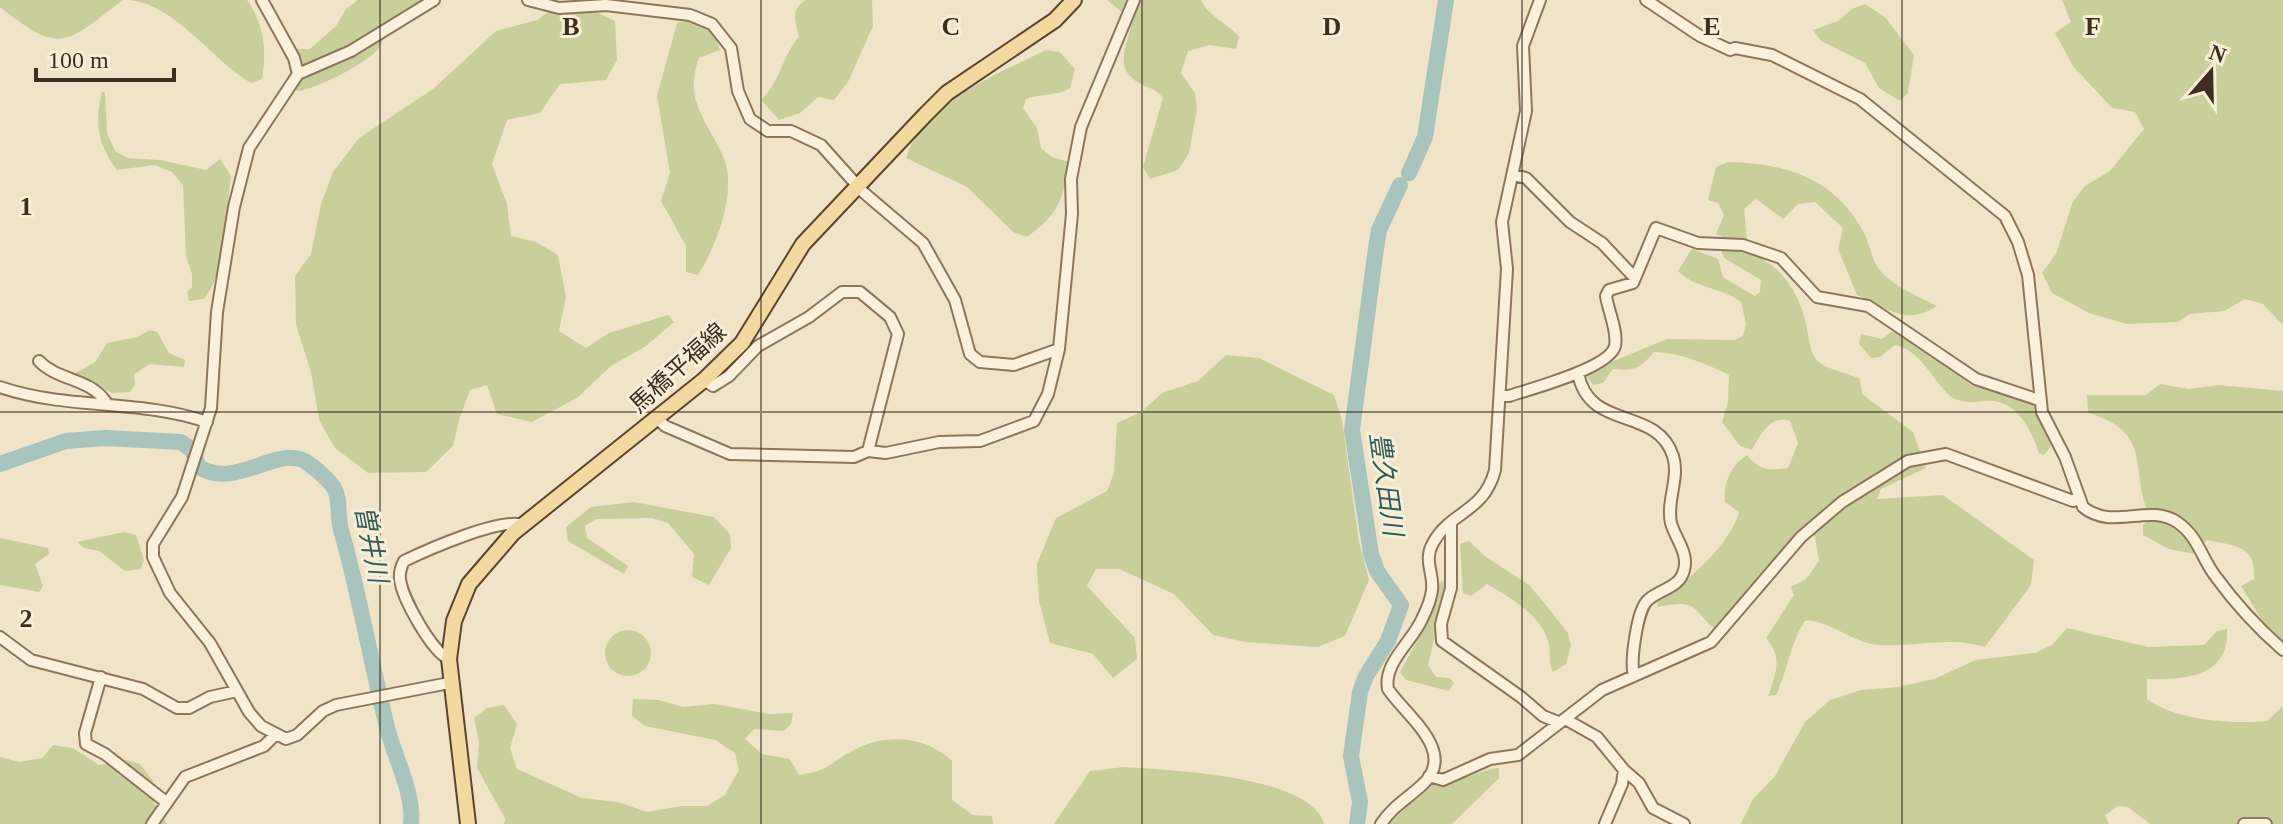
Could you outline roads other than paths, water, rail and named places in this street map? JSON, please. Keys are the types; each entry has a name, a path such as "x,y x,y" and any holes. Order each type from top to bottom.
{"main road":[{"name":"馬橋平福線","path":"468,824 449,683 449,659 454,621 469,584 489,557 523,525 704,380 742,343 794,256 856,186 947,93 1028,41 1074,0"}],"street":[{"path":"262,0 294,58 298,74"},
{"path":"434,0 351,51 298,74 249,148 243,165 215,327 207,422 176,510 157,534 153,557 170,593 210,643 255,719 275,735 286,739 297,735 323,711 380,694 449,683"},
{"path":"528,0 559,8 607,3 690,15 712,24 731,48 738,91 750,119 768,131 791,131 811,138 856,186 923,243 955,300 970,354 980,362 1014,365 1059,349"},
{"path":"657,418 665,426 730,454 854,457 868,451 886,453 961,439 980,441 1034,421 1048,394 1059,349 1074,156 1081,127 1134,0"},
{"path":"1381,824 1393,807 1429,776 1434,756 1432,743 1395,700 1386,682 1430,599 1432,579 1428,560 1433,541 1472,510 1491,484 1500,396 1507,269 1502,222 1528,97 1523,46 1540,0"},
{"path":"1646,0 1700,36 1730,50 1735,48 1772,55 1860,99 2005,216 2018,242 2028,275 2039,400 2047,426 2065,457 2078,499 2090,512 2103,518 2159,515 2188,530 2214,576 2283,650"},
{"path":"1513,175 1526,178 1570,222 1602,243 1635,278"},
{"path":"1500,396 1509,396 1578,373 1604,359 1615,347 1606,296 1614,288 1626,288 1635,278 1656,228 1707,245 1731,243 1756,248 1788,263 1817,297 1868,306 1976,379 2004,385 2039,400"},
{"path":"704,380 713,386 729,376 758,346 809,317 842,292 860,292 890,317 898,334 868,451"},
{"path":"39,361 59,376 89,386 106,402"},
{"path":"1578,373 1598,409 1656,431 1672,454 1675,467 1670,511 1685,557 1684,570 1678,582 1656,594 1639,612 1634,676"},
{"path":"0,387 40,398 106,402 187,415 207,422"},
{"path":"1429,776 1443,780 1490,759 1518,755 1588,698 1716,638 1801,537 1853,494 1908,461 1946,454 2073,501 2078,499"},
{"path":"449,659 428,642 402,588 400,570 404,561 492,528 516,522 523,525"},
{"path":"1451,524 1451,588 1441,624 1442,641 1543,716 1597,737 1639,783 1653,808 1684,824"},
{"path":"0,637 31,660 143,689 183,709 237,691"},
{"path":"101,677 85,733 86,744 105,754 166,802"},
{"path":"152,824 185,777 264,746 275,735"},
{"path":"1605,824 1622,784 1624,770"},
{"path":"2244,824 2266,824"}],"waterway":[{"name":"豊久田川","path":"1409,173 1425,137 1446,0"},
{"name":"豊久田川","path":"1357,824 1360,802 1351,756 1360,692 1366,676 1388,641 1401,605 1377,571 1371,554 1352,430 1379,230 1400,185"},
{"name":"曽井川","path":"0,464 66,441 105,438 181,442 192,450 199,467 213,473 228,474 284,458 297,458 318,471 336,493 340,525 382,706 410,801 411,824"}]}
